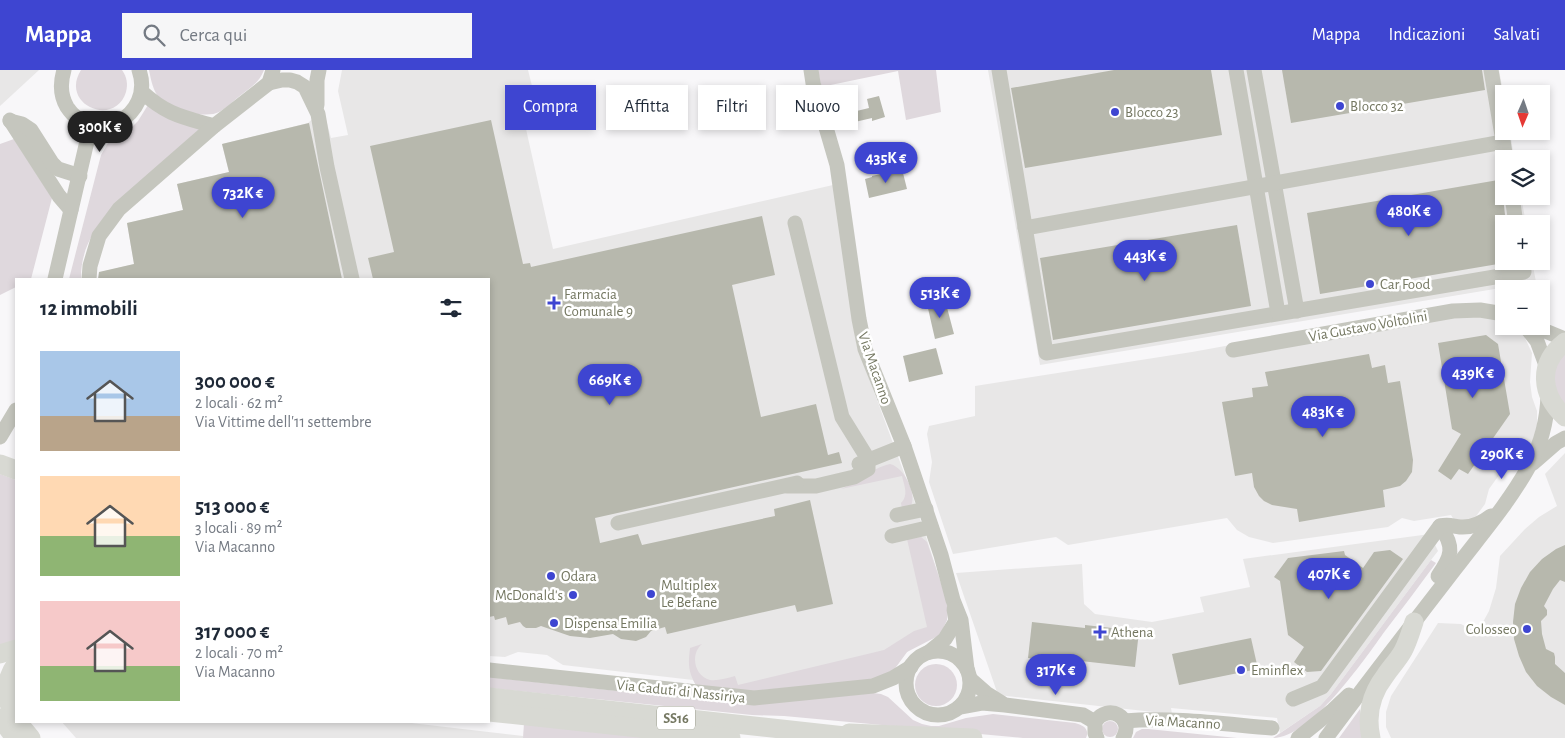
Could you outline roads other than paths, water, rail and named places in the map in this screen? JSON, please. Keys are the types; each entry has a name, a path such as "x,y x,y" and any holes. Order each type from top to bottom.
{"main road":[{"path":"1565,340 1552,357 1547,368 1545,382 1548,396 1555,408 1565,418"},
{"path":"0,464 15,470"},
{"path":"1371,738 1369,709 1372,699 1382,678 1404,650 1414,622"},
{"path":"0,654 15,649"},
{"path":"15,666 7,682 6,696 15,717"},
{"name":"SS16","path":"490,697 863,738"},
{"name":"SS16","path":"490,712 731,738"},
{"path":"0,718 15,738"},
{"path":"20,723 32,738"},
{"path":"804,732 973,738"}],"street":[{"path":"64,70 61,78 61,90 64,102 71,112 80,120 105,126 118,122 129,115 137,105 142,92 142,78 139,70"},
{"path":"89,278 90,266 99,236 120,209 271,77 285,70"},
{"path":"319,70 316,92 318,114 329,175 352,278"},
{"name":"Via Macanno","path":"811,70 813,83 837,165 865,349 904,446 941,555 953,600 956,621 945,639 918,658 911,667"},
{"path":"1001,70 1046,353 1524,272 1524,270"},
{"path":"1236,70 1278,314"},
{"path":"1254,70 1297,310"},
{"path":"1491,70 1504,150"},
{"path":"271,77 297,82 305,87 318,114"},
{"path":"142,92 155,104 174,115 214,126"},
{"path":"5,119 22,124 31,130 52,164 58,169 80,176"},
{"path":"5,119 71,210"},
{"path":"55,278 91,124"},
{"path":"1025,228 1503,142"},
{"path":"618,523 787,486 816,486 854,477 868,469 868,460 842,417 795,223"},
{"name":"Via Gustavo Voltolini","path":"1233,350 1453,311 1480,310 1495,312"},
{"path":"1550,333 1565,340"},
{"path":"1532,335 1537,341 1547,368"},
{"path":"1326,738 1500,509 1528,468 1543,434 1548,412 1548,396"},
{"path":"0,437 15,412"},
{"path":"1528,468 1556,443 1565,438"},
{"path":"868,460 904,446"},
{"path":"897,516 926,509"},
{"path":"1293,699 1322,687 1440,526 1449,524 1458,527 1471,527 1483,522 1500,509"},
{"path":"1430,601 1435,581 1448,562 1451,549 1448,538 1440,526"},
{"path":"892,536 931,527"},
{"name":"Via Macanno","path":"953,600 961,620 970,686 966,699 960,707"},
{"path":"929,652 942,651 954,656 962,662 969,674 986,693 1006,705"},
{"path":"1298,738 1334,710 1388,655"},
{"path":"911,667 907,677 907,688 910,698 915,705 925,712 937,715 949,713 960,707 982,703 1083,715 1095,722 1097,738"},
{"name":"Via Caduti di Nassiriya","path":"490,670 754,698 873,686 894,678 911,667"},
{"name":"Via Caduti di Nassiriya","path":"873,686 894,691 910,698"},
{"name":"Via Macanno","path":"1095,722 1107,713 1117,714 1124,720 1126,730 1123,738"},
{"name":"Via Macanno","path":"1124,720 1183,720 1272,728"}],"place":[{"name":"Blocco 32","path":"1340,106"},
{"name":"Blocco 23","path":"1115,112"},
{"name":"Car Food","path":"1370,284"},
{"name":"Farmacia Comunale 9","path":"554,303"},
{"name":"Odara","path":"551,576"},
{"name":"Multiplex Le Befane","path":"651,594"},
{"name":"McDonald's","path":"573,595"},
{"name":"Dispensa Emilia","path":"554,623"},
{"name":"Colosseo","path":"1527,629"},
{"name":"Athena","path":"1100,632"},
{"name":"Eminflex","path":"1241,670"}]}
